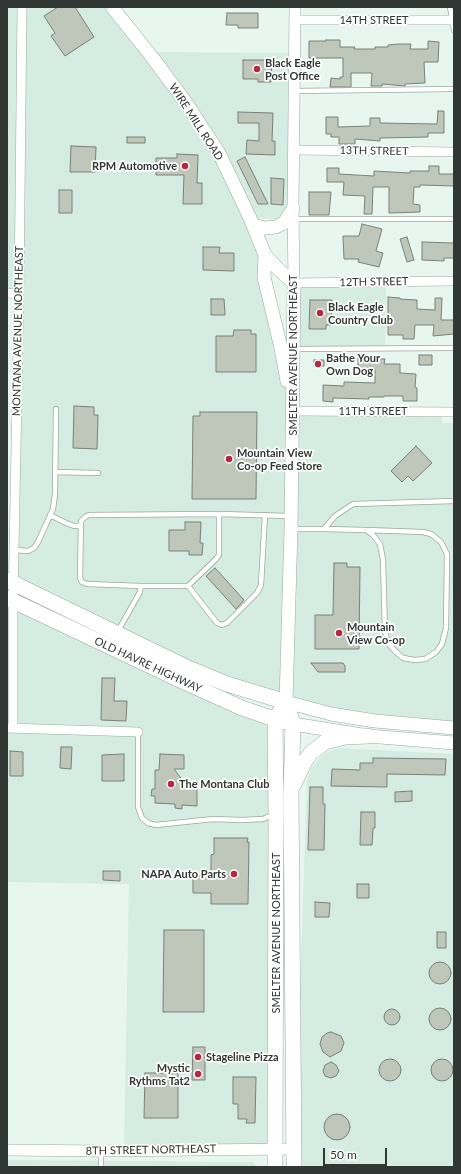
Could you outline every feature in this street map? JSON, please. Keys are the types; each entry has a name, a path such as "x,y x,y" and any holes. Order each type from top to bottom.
{"highway":[{"name":"OLD HAVRE HIGHWAY","path":"10,582 188,668 227,684 286,702"},
{"name":"OLD HAVRE HIGHWAY","path":"10,600 242,708 274,720 293,724"},
{"path":"274,720 286,702"},
{"name":"SMELTER AVENUE NORTHEAST","path":"286,702 293,724 291,792 294,1167"},
{"name":"SMELTER AVENUE NORTHEAST","path":"274,720 276,813 275,1167"},
{"path":"291,792 300,769 318,747 335,738 368,736"}],"main road":[{"name":"WIRE MILL ROAD","path":"112,7 182,98 219,153 253,225 265,255 294,283"},
{"path":"253,225 265,228 276,227 284,223 293,214"},
{"path":"265,255 264,277 281,348 292,410"},
{"name":"SMELTER AVENUE NORTHEAST","path":"286,702 292,516 294,283"},
{"path":"286,702 331,714 375,721 454,728"},
{"path":"293,724 368,736 454,743"}],"street":[{"name":"MONTANA AVENUE NORTHEAST","path":"10,728 10,582 14,550 20,294 22,7"},
{"name":"SMELTER AVENUE NORTHEAST","path":"294,283 293,214 295,7"},
{"name":"14TH STREET","path":"295,20 453,20"},
{"name":"13TH STREET","path":"294,150 454,152"},
{"name":"12TH STREET","path":"294,283 454,281"},
{"path":"7,293 20,294"},
{"name":"11TH STREET","path":"292,410 454,412"},
{"path":"10,728 138,732"},
{"name":"8TH STREET NORTHEAST","path":"7,1150 101,1151 294,1149"}],"lane":[{"path":"450,7 454,30"},
{"path":"294,91 454,89"},
{"path":"293,214 454,219"},
{"path":"293,349 454,348"},
{"path":"14,550 28,550 34,548 53,509 55,494 56,409"},
{"path":"55,472 98,473"},
{"path":"324,529 335,516 353,504 454,502"},
{"path":"219,514 219,555 188,586 87,584 82,582 80,578 81,526 82,521 89,515 219,514 292,516"},
{"path":"188,586 217,623 222,625 227,623 257,593 261,585 265,515"},
{"path":"50,516 74,526 81,526"},
{"path":"291,529 324,529 366,530 423,532 431,534 441,542 447,554 446,628 442,644 436,652 425,659 415,660 403,658 388,643 385,632 383,560 380,544 373,535 366,530"},
{"path":"117,634 140,592 141,586"},
{"path":"138,732 138,807 142,818 148,823 156,825 213,819 263,819 276,813"},
{"path":"101,1151 101,1167"}],"shaded area":[{"path":"7,7 112,7 148,52 295,53 293,209 276,219 250,218 253,225 292,410 442,412 442,423 454,423 454,724 375,721 188,668 14,584 19,294 7,293"},
{"path":"386,282 385,348 293,349 294,283"},
{"path":"7,598 275,720 275,1148 124,1151 129,884 7,882"},
{"path":"339,748 454,754 454,1167 294,1167 307,781 311,769 318,760 327,752"},
{"path":"7,1160 253,1162 257,1167 7,1167"}],"building":[{"path":"58,7 75,7 94,37 65,56 51,36 55,33 44,16"},
{"path":"227,13 258,13 258,28 238,28 238,25 226,25"},
{"path":"340,40 340,47 355,47 354,49 375,49 375,47 388,47 388,45 411,44 410,49 428,49 428,41 439,42 438,62 424,62 425,83 405,84 405,86 382,84 382,86 371,86 372,73 351,73 351,87 330,87 331,78 340,79 340,77 343,77 343,58 309,58 309,41"},
{"name":"Black Eagle Post Office","path":"243,60 272,60 271,82 258,82 258,79 243,79"},
{"path":"438,111 444,111 444,133 428,133 428,137 380,138 380,141 355,139 355,144 339,144 339,137 331,137 331,134 326,134 326,117 338,117 338,127 370,126 370,118 380,118 380,123 437,124"},
{"path":"238,112 273,113 272,141 275,141 275,155 246,154 247,140 259,141 259,123 238,123"},
{"path":"127,137 145,137 145,143 127,143"},
{"path":"71,146 96,147 95,172 70,172"},
{"path":"177,154 198,155 197,183 202,183 202,204 183,204 184,175 156,175 156,158 177,158"},
{"path":"245,157 268,204 258,204 237,161"},
{"path":"429,166 439,166 439,174 454,174 454,186 420,185 420,187 414,187 413,204 420,205 420,212 389,213 389,187 373,187 372,214 364,214 365,196 343,195 344,182 327,182 327,168 339,168 339,174 374,176 374,171 410,173 410,171 429,171"},
{"path":"271,178 284,179 283,205 271,204"},
{"path":"59,190 72,190 72,213 59,213"},
{"path":"309,192 331,192 329,215 309,215"},
{"path":"362,224 382,229 376,251 383,253 379,267 358,262 359,259 344,259 343,236 359,236"},
{"path":"407,237 414,260 407,262 400,239"},
{"path":"422,242 454,243 454,258 444,258 444,261 422,260"},
{"path":"203,247 220,247 219,253 234,253 234,271 203,270"},
{"path":"388,297 417,300 417,309 435,310 435,298 442,298 441,320 454,320 454,334 433,336 434,325 415,325 414,339 403,339 403,335 388,335"},
{"path":"211,299 224,299 225,315 211,315"},
{"name":"Black Eagle Country Club","path":"310,300 332,300 331,325 326,325 326,329 309,329"},
{"path":"234,330 251,330 251,334 256,334 256,372 216,372 216,336 233,336"},
{"path":"419,355 432,355 432,365 419,365"},
{"path":"358,358 385,359 384,364 400,364 400,373 416,374 415,387 417,388 417,401 403,401 403,396 384,396 369,397 369,399 333,398 333,402 323,401 323,385 344,386 344,382 375,383 375,369 358,369"},
{"path":"314,360 324,360 324,366 314,366"},
{"path":"74,406 94,407 94,415 98,415 97,449 73,448"},
{"path":"200,412 257,412 256,499 192,499 193,416 200,416"},
{"path":"416,446 432,463 413,481 408,476 402,482 391,471"},
{"path":"185,522 201,522 200,543 203,543 202,555 189,555 189,551 169,551 169,530 185,530"},
{"path":"334,563 347,563 347,567 360,567 359,649 315,649 315,615 333,615"},
{"path":"215,568 244,600 236,609 206,576"},
{"path":"311,663 343,663 345,666 345,672 318,672"},
{"path":"102,678 115,678 114,701 127,701 126,721 101,720"},
{"path":"61,747 72,747 71,769 60,768"},
{"path":"10,751 23,752 23,776 10,776"},
{"path":"124,754 124,781 102,781 102,755"},
{"path":"160,754 184,755 184,769 174,769 187,786 197,786 197,806 182,805 182,809 175,808 175,804 155,803 155,796 151,796 152,789 155,789 155,770 159,770"},
{"path":"373,758 446,759 445,775 387,774 387,787 331,786 332,769 360,770 360,763 373,763"},
{"path":"310,787 323,787 323,804 325,804 324,850 308,850"},
{"path":"412,791 412,801 395,802 395,792"},
{"path":"361,812 375,812 375,828 373,828 372,845 360,845"},
{"path":"214,838 248,838 248,904 211,904 211,893 193,893 193,876 211,876 211,855 214,854"},
{"path":"103,871 120,871 120,881 103,880"},
{"path":"357,884 369,884 369,898 357,898"},
{"path":"315,902 330,903 329,917 315,917"},
{"path":"164,930 204,930 204,1012 163,1012"},
{"path":"437,932 446,932 446,948 437,948"},
{"path":"440,962 448,965 451,973 448,981 440,984 432,981 429,973 432,965"},
{"path":"440,1008 448,1011 451,1019 448,1027 440,1030 432,1027 429,1019 432,1011"},
{"path":"392,1009 399,1014 400,1017 395,1024 392,1025 385,1020 384,1017 389,1010"},
{"path":"331,1032 341,1036 344,1043 341,1051 330,1057 323,1052 320,1044 322,1037"},
{"path":"193,1047 205,1047 205,1080 192,1080"},
{"path":"390,1059 398,1062 401,1070 398,1078 390,1081 382,1078 379,1070 382,1062"},
{"path":"442,1059 450,1062 453,1070 450,1078 442,1081 434,1078 431,1070 434,1062"},
{"path":"331,1062 336,1065 339,1071 336,1076 331,1078 325,1076 323,1071 325,1065"},
{"path":"145,1073 178,1073 178,1118 144,1118"},
{"path":"233,1077 256,1077 255,1123 246,1123 247,1119 238,1119 238,1104 233,1104"},
{"path":"337,1114 346,1118 350,1127 346,1136 337,1140 328,1136 324,1127 328,1118"}],"place":[{"name":"Black Eagle Post Office","path":"257,69"},
{"name":"RPM Automotive","path":"185,166"},
{"name":"Black Eagle Country Club","path":"320,313"},
{"name":"Bathe Your Own Dog","path":"318,364"},
{"name":"Mountain View Co-op Feed Store","path":"229,459"},
{"name":"Mountain View Co-op","path":"339,633"},
{"name":"The Montana Club","path":"171,784"},
{"name":"NAPA Auto Parts","path":"234,874"},
{"name":"Stageline Pizza","path":"198,1057"},
{"name":"Mystic Rythms Tat2","path":"198,1074"}]}
